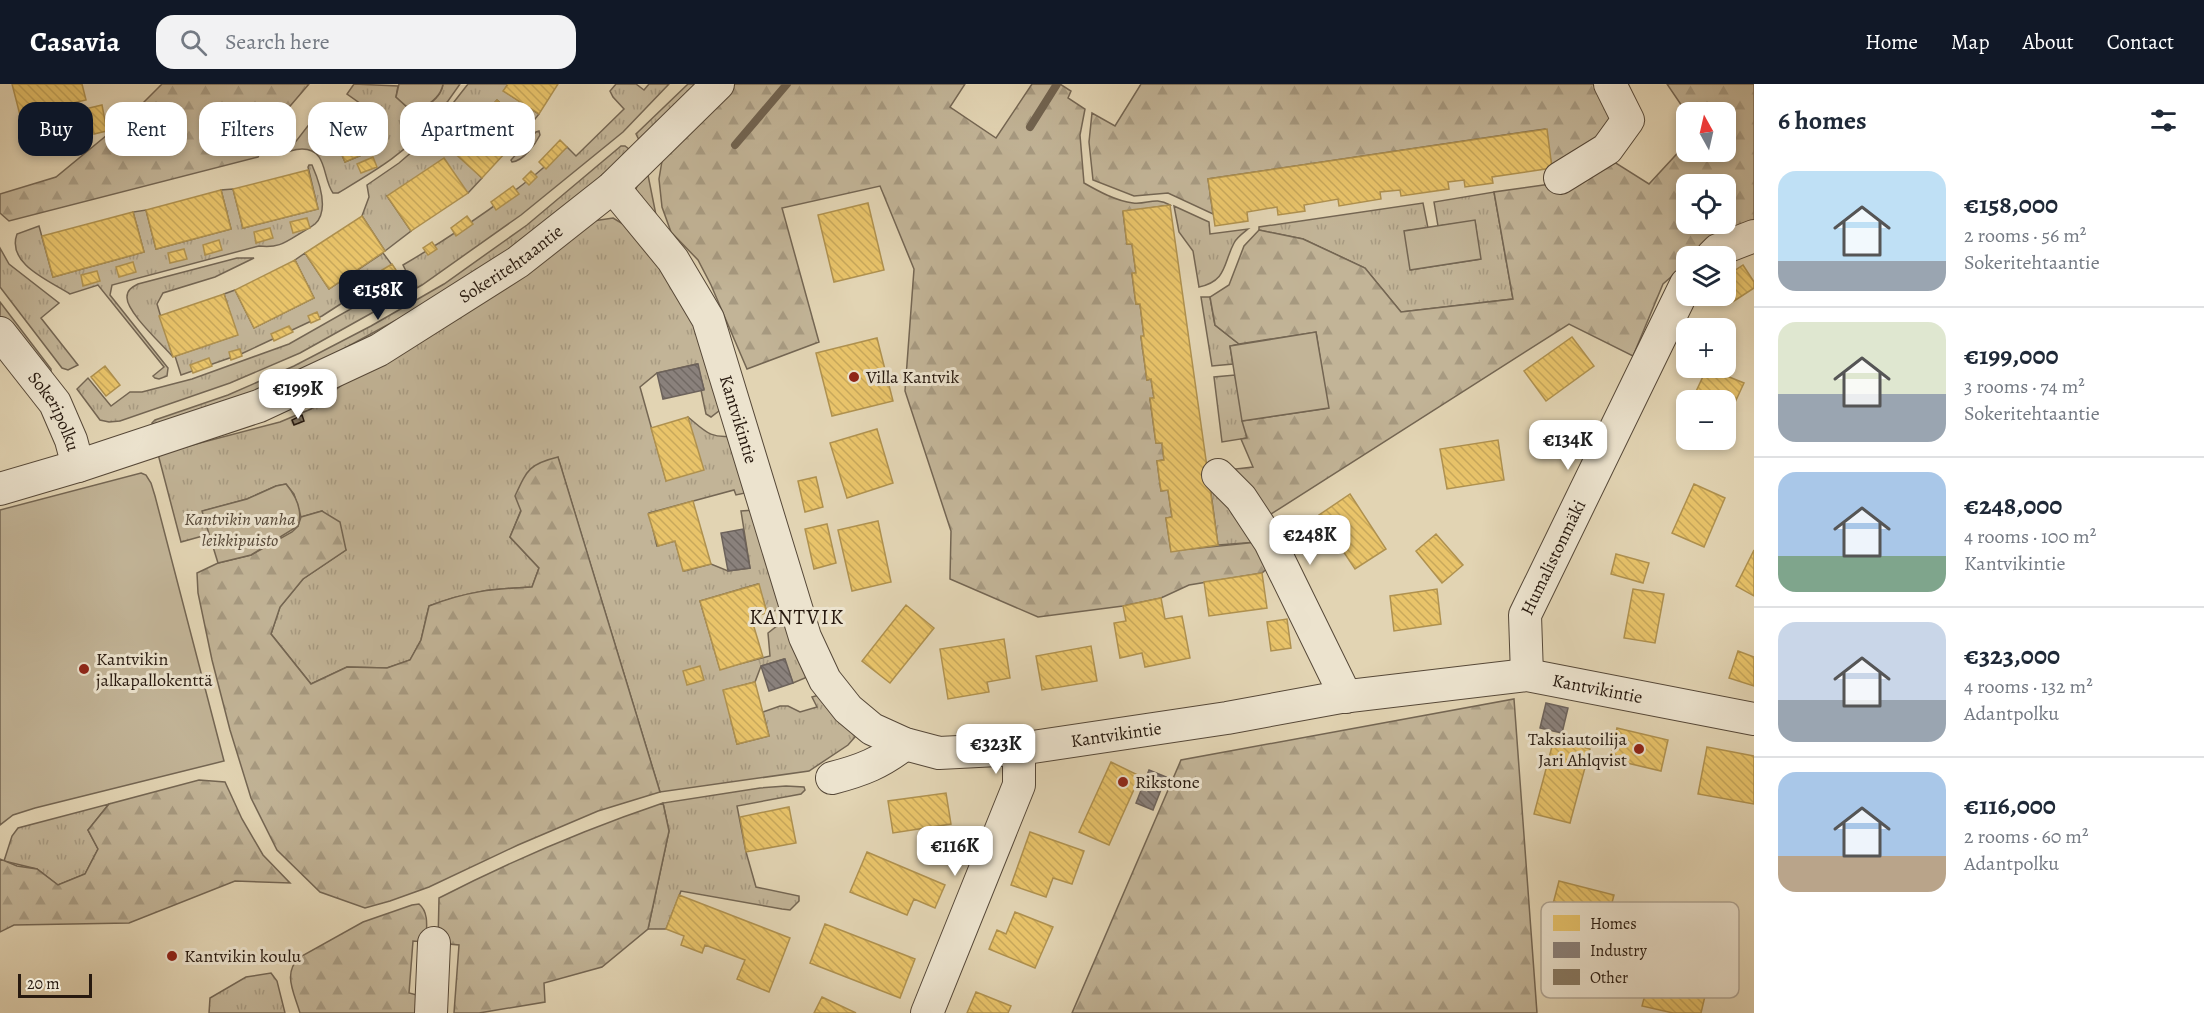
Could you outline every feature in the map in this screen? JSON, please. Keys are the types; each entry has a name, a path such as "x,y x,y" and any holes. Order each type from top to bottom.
{"street":[{"name":"Sokeritehtaantie","path":"0,489 78,466 259,406 379,350 518,262 613,187 718,84"},
{"path":"1560,178 1606,149 1628,120 1610,84"},
{"name":"Kantvikintie","path":"613,187 674,260 708,319 805,637 825,680 848,709 873,729 905,744 939,753 1019,748 1227,718 1346,697 1527,675 1754,719"},
{"path":"1728,246 1754,236"},
{"name":"Humalistonmäki","path":"1527,675 1525,615 1676,305"},
{"name":"Sokeripolku","path":"0,333 55,403 71,440 78,466"},
{"path":"1218,475 1241,498 1270,542 1346,697"},
{"path":"832,778 883,761 905,744"},
{"path":"927,1013 1018,785 1019,748"},
{"path":"430,1013 434,943"}],"green space":[{"path":"162,84 309,84 294,102 199,102 199,156 258,157 9,221 0,213 0,194 56,177 81,156 93,156 93,146 105,137 105,156 187,156 187,102 144,102"},
{"path":"354,84 398,86 396,97 402,102 400,152 338,193 333,193 318,156 342,156 345,162 359,156 388,156 388,102 358,102 347,94"},
{"path":"399,84 443,84 442,89 431,102 402,102 396,97"},
{"path":"443,84 460,84 447,102 432,102 441,91"},
{"path":"468,84 508,84 504,91 521,102 499,102 497,100 495,102 454,102"},
{"path":"616,84 636,84 644,90 649,84 669,84 623,132 521,215 422,285 300,353 230,383 120,421 100,420 77,389 88,378 111,406 130,392 142,392 192,379 289,344 379,293 406,271 403,265 488,211 567,147 576,156 624,109 610,91"},
{"path":"688,84 698,84 639,140 636,134"},
{"path":"735,84 965,84 950,107 996,138 1032,84 1060,84 1071,91 1068,98 1085,109 1080,135 1084,183 1127,202 1160,201 1170,205 1123,212 1127,244 1132,244 1136,273 1132,274 1136,304 1140,304 1144,336 1141,337 1147,380 1151,379 1154,398 1150,399 1156,443 1162,443 1164,460 1157,461 1161,491 1168,490 1172,517 1166,518 1171,551 1258,542 1271,565 1262,573 1189,585 1161,598 1123,606 1038,617 950,579 951,531 905,391 914,269 880,186 782,208 819,342 747,369 698,260 671,232 662,207 659,179 662,161"},
{"path":"1141,84 1602,84 1621,124 1552,168 1545,129 1208,179 1213,214 1168,193 1134,196 1093,180 1089,142 1092,113 1115,126"},
{"path":"1667,84 1754,84 1754,225 1736,231 1736,174 1676,174 1676,234 1728,234 1716,238 1707,246 1676,246 1676,273 1663,284 1633,356 1569,324 1268,516 1235,469 1253,467 1241,439 1247,438 1242,421 1328,408 1316,332 1239,344 1215,325 1210,297 1229,285 1244,246 1259,230 1303,239 1365,268 1401,312 1513,299 1494,192 1565,182 1608,158 1649,184 1676,155 1676,162 1736,162 1736,102 1679,102"},
{"path":"308,126 308,150 296,150 296,141"},
{"path":"539,131 540,135 535,143 535,133"},
{"path":"621,146 629,149 629,153 562,209 488,265 413,311 323,360 261,390 153,428 152,423 155,420 228,395 294,366 371,326 444,284 527,225"},
{"path":"407,156 459,156 482,178 468,193 387,196 411,231 385,251 362,216 369,197 367,185"},
{"path":"515,156 523,156 516,161 511,160"},
{"path":"309,165 312,165 318,179 322,195 322,211 315,224 309,228 280,244 259,246 112,285 110,295 168,368 167,376 159,379 153,376 164,367 98,285 70,294 24,263 15,245 17,234 39,226 53,277 144,252 133,212 146,210 156,249 231,229 221,190 233,189 243,228 318,209"},
{"path":"646,174 659,230 635,192 638,183"},
{"path":"1494,192 1513,299 1401,312 1365,268 1303,239 1259,230 1259,227 1423,203 1428,228 1405,231 1411,270 1480,259 1475,221 1438,226 1434,202"},
{"path":"1174,206 1209,222 1210,234 1248,229 1235,241 1223,271 1215,281 1199,287 1193,251 1179,232"},
{"path":"613,218 628,227 690,305 724,407 711,417 706,414 701,390 704,389 697,364 657,373 640,387 666,480 688,417 713,435 733,436 745,493 736,495 734,490 649,513 657,546 675,541 684,571 711,564 728,571 750,568 741,511 755,510 784,608 767,613 758,584 700,601 720,669 770,656 768,633 785,623 807,673 805,678 793,683 784,659 761,666 755,682 724,690 737,744 769,736 763,712 780,706 788,706 800,712 817,707 812,697 819,695 861,730 848,745 809,771 660,792 558,458 521,510 510,537 539,568 532,587 480,592 429,606 421,640 410,660 387,668 347,667 311,684 271,634 280,607 303,579 346,550 322,511 301,517 294,494 286,484 247,499 203,511 210,534 181,542 158,454 280,422 311,409 347,381 593,221"},
{"path":"1475,220 1481,259 1410,270 1404,231"},
{"path":"0,248 9,264 59,303 41,318 78,365 68,370 62,368 0,287"},
{"path":"305,253 329,289 383,253 395,269 322,316 241,354 181,375 175,356 237,335 224,294 235,290 254,328 314,298 295,260"},
{"path":"237,258 254,258 215,277 163,293 157,304 173,357 146,328 128,303 129,291 138,284"},
{"path":"1201,297 1210,297 1215,325 1239,344 1230,346 1233,364 1212,366"},
{"path":"0,302 51,369 51,373 0,322"},
{"path":"1316,332 1329,408 1242,421 1230,346"},
{"path":"1235,375 1247,438 1222,442 1214,377"},
{"path":"558,457 660,792 598,811 518,845 429,887 390,901 365,908 320,892 277,850 251,798 212,660 198,593 197,573 218,563 251,555 292,532 298,526 301,517 322,511 340,522 346,550 303,579 280,607 271,634 311,684 347,667 387,668 410,660 421,640 429,606 480,592 532,587 539,568 510,537 521,511 515,496 530,469 541,462"},
{"path":"141,473 146,475 151,483 155,496 224,761 35,808 13,815 0,825 0,510"},
{"name":"Kantvikin vanha leikkipuisto","path":"286,484 298,504 300,515 298,526 251,555 218,563 202,511 247,499"},
{"path":"1210,486 1258,542 1218,545"},
{"path":"1514,699 1537,1013 1072,1013 1181,760"},
{"path":"199,780 225,782 242,819 263,855 290,883 235,881 129,923 14,925 0,932 0,859 17,866 37,869 58,885 85,874 98,849 88,830 109,804"},
{"path":"786,786 804,787 805,790 801,794 737,806 756,887 799,896 799,901 790,910 681,891 666,929 648,929 669,831 663,803"},
{"path":"663,803 669,831 648,929 602,967 544,983 545,1002 479,1013 454,1013 459,945 438,943 439,898 549,846"},
{"path":"109,804 88,830 98,849 85,874 58,885 37,869 4,861 12,836 18,828"},
{"path":"419,904 425,912 427,927 426,942 413,941 409,993 417,995 417,1013 300,1013 291,976 295,963 300,957 363,922"},
{"path":"271,973 277,981 285,1013 209,1013 210,998 246,977"}],"building: Homes":[{"path":"12,84 82,84 86,100 18,102 18,107"},
{"path":"508,84 558,84 539,114 535,111 535,102 520,102 503,91"},
{"path":"102,105 105,131 94,134 93,107"},
{"path":"1547,129 1552,168 1492,177 1493,183 1465,187 1464,180 1448,182 1449,189 1401,196 1400,190 1380,192 1381,199 1339,206 1338,199 1304,205 1305,211 1278,215 1277,207 1247,212 1248,221 1215,226 1208,179"},
{"path":"560,140 567,147 546,169 539,162"},
{"path":"342,156 359,156 345,162"},
{"path":"458,156 502,156 482,178"},
{"path":"373,157 377,167 361,173 357,164"},
{"path":"444,158 468,193 411,231 387,196"},
{"path":"308,170 318,209 243,228 233,189"},
{"path":"531,171 537,177 529,185 523,179"},
{"path":"513,186 519,194 496,210 491,202"},
{"path":"221,190 231,229 156,249 146,210"},
{"path":"868,203 884,270 834,282 818,215"},
{"path":"1170,205 1218,545 1171,552 1166,518 1172,517 1168,490 1161,491 1157,461 1164,460 1162,443 1156,443 1150,398 1154,398 1151,379 1147,380 1141,336 1144,336 1140,304 1136,304 1132,273 1136,273 1132,244 1127,244 1123,211"},
{"path":"133,212 144,252 53,277 42,236"},
{"path":"362,216 385,251 329,289 305,253"},
{"path":"467,216 473,224 456,236 451,228"},
{"path":"307,218 310,228 293,233 290,222"},
{"path":"270,228 273,238 256,243 254,232"},
{"path":"219,240 222,250 205,255 203,245"},
{"path":"432,242 437,249 428,255 423,248"},
{"path":"184,249 187,259 170,263 168,253"},
{"path":"295,260 314,298 254,328 235,290"},
{"path":"133,262 136,272 119,277 116,267"},
{"path":"392,264 396,270 386,276 382,270"},
{"path":"1743,265 1754,282 1754,288 1736,300 1736,270"},
{"path":"97,271 100,281 83,286 81,275"},
{"path":"365,282 369,289 352,300 347,293"},
{"path":"224,294 238,335 173,357 159,316"},
{"path":"317,312 320,319 311,323 308,316"},
{"path":"289,326 293,332 274,341 271,334"},
{"path":"1572,337 1594,366 1546,401 1524,371"},
{"name":"Villa Kantvik","path":"877,338 893,401 832,416 816,353"},
{"path":"240,349 242,356 231,360 229,352"},
{"path":"209,358 212,366 193,373 190,365"},
{"path":"105,366 120,385 106,396 91,377"},
{"path":"1702,378 1732,378 1744,383 1736,400 1736,390 1697,390"},
{"path":"688,417 704,470 666,481 651,428"},
{"path":"877,429 893,483 847,498 830,443"},
{"path":"1498,440 1504,480 1447,489 1440,449"},
{"path":"816,477 823,507 805,512 798,481"},
{"path":"1694,484 1725,498 1704,547 1672,533"},
{"path":"1350,494 1386,549 1355,569 1319,515"},
{"path":"693,501 711,564 683,571 675,541 658,546 648,514"},
{"path":"878,521 891,582 852,591 838,530"},
{"path":"827,524 836,563 814,569 805,529"},
{"path":"1436,534 1463,565 1442,583 1416,551"},
{"path":"1754,550 1754,596 1736,586"},
{"path":"1616,554 1649,563 1643,583 1611,574"},
{"path":"1262,573 1267,608 1209,616 1204,582"},
{"path":"759,584 767,613 751,617 763,657 720,670 700,601"},
{"path":"1437,589 1441,624 1394,631 1390,596"},
{"path":"1633,589 1664,594 1655,643 1624,638"},
{"path":"1161,598 1165,619 1182,616 1190,658 1145,667 1142,653 1120,658 1114,623 1126,621 1123,606"},
{"path":"906,605 934,628 890,683 862,661"},
{"path":"1287,619 1291,648 1271,651 1267,622"},
{"path":"1004,639 1010,678 987,682 989,692 948,699 940,649"},
{"path":"1091,646 1097,681 1042,690 1036,656"},
{"path":"1738,651 1754,657 1754,686 1729,678"},
{"path":"700,666 704,680 687,685 683,671"},
{"path":"755,682 769,736 737,744 723,690"},
{"path":"1617,728 1668,740 1661,771 1610,759"},
{"path":"1554,739 1590,749 1570,823 1534,814"},
{"path":"1707,747 1754,756 1754,804 1698,794"},
{"path":"1111,762 1140,776 1109,845 1079,832"},
{"path":"946,793 951,824 893,833 888,801"},
{"path":"789,807 796,843 746,852 740,817"},
{"path":"1030,832 1084,851 1072,884 1053,878 1046,897 1011,885"},
{"path":"867,852 945,885 935,908 914,899 907,915 850,892"},
{"path":"1559,881 1614,895 1612,902 1554,902"},
{"path":"679,895 790,938 769,992 737,979 745,960 705,945 702,953 681,945 684,936 666,929"},
{"path":"1015,912 1053,927 1035,968 989,949 997,930 1006,934"},
{"path":"825,924 915,959 900,998 810,963"},
{"path":"976,992 1011,1006 1008,1013 967,1013"},
{"path":"822,997 856,1013 814,1013"},
{"path":"1644,998 1705,998 1701,1013 1673,1013 1642,1006"}],"building: Industry":[{"path":"698,364 704,390 663,399 657,373"},
{"path":"743,529 750,568 728,571 721,533"},
{"path":"785,659 793,683 769,691 761,666"},
{"path":"1546,703 1568,708 1562,733 1540,728"},
{"path":"1149,770 1166,777 1153,810 1136,803"}],"building: Other":[{"path":"302,415 304,421 294,425 292,420"}],"waterway":[{"path":"735,145 787,84"},
{"path":"1030,127 1057,84"}],"place":[{"name":"Villa Kantvik","path":"854,377"},
{"name":"Kantvikin jalkapallokenttä","path":"84,669"},
{"name":"Taksiautoilija Jari Ahlqvist","path":"1639,749"},
{"name":"Rikstone","path":"1123,782"},
{"name":"Kantvikin koulu","path":"172,956"}],"district":[{"name":"KANTVIK","path":"797,617"}]}
